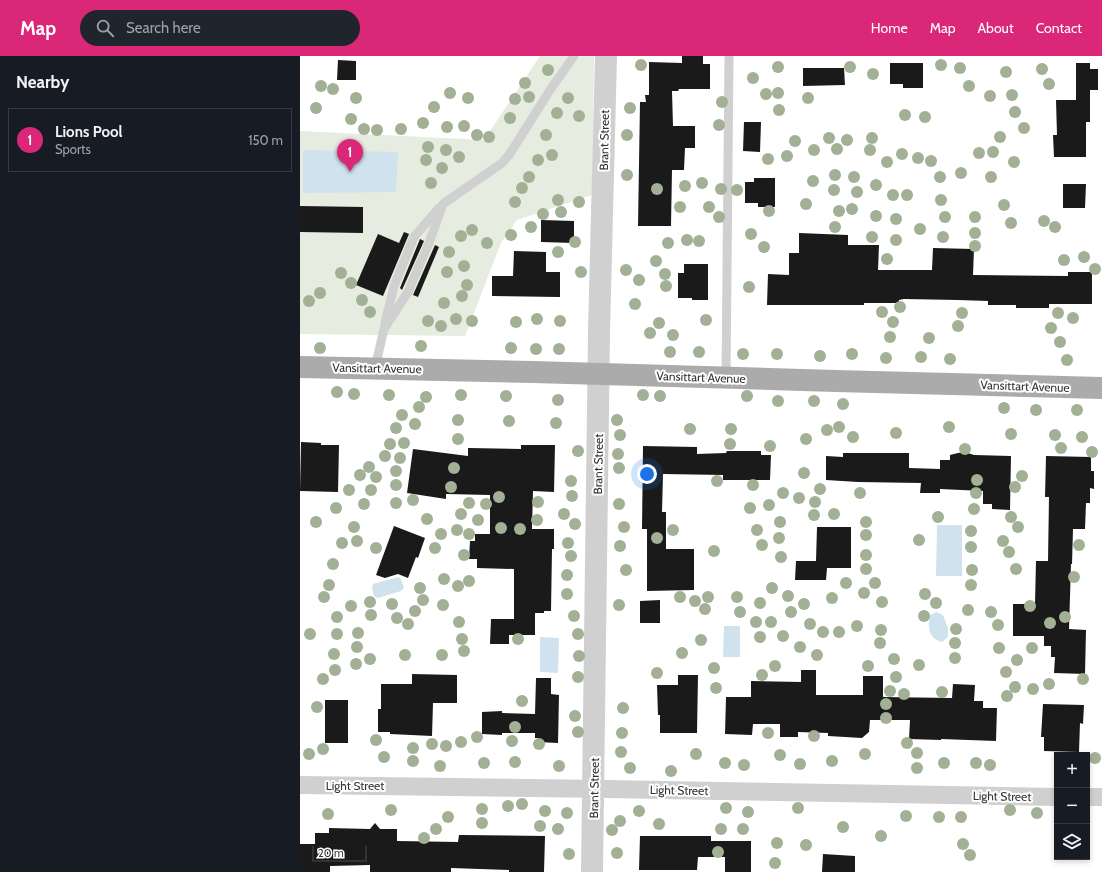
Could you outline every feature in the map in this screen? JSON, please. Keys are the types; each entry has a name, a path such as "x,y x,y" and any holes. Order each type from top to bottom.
{"main road":[{"name":"Vansittart Avenue","path":"300,367 599,373 726,378 1102,388"}],"street":[{"name":"Brant Street","path":"592,872 599,373 606,56"},
{"name":"Light Street","path":"300,785 594,788 1054,796"},
{"path":"1090,797 1102,797"}],"lane":[{"path":"375,368 394,286 414,236 442,204 502,163 509,155 550,90 574,56"},
{"path":"726,378 729,56"},
{"path":"384,329 408,292 429,243 442,204"}],"shaded area":[{"path":"540,56 594,56 592,195 517,220 501,243 465,336 300,334 300,131 484,140"}],"water":[{"path":"303,150 398,152 396,192 303,193"},
{"path":"937,525 962,525 962,576 936,576"},
{"path":"398,577 401,579 404,588 401,591 378,598 374,596 372,588 373,584"},
{"path":"936,612 943,615 948,628 948,637 942,642 934,638 929,628 930,615"},
{"path":"724,626 740,626 740,657 723,657"},
{"path":"540,637 559,638 558,673 540,672"}],"building":[{"path":"682,56 703,56 703,64 710,64 710,89 679,89 678,91 672,91 673,126 695,126 695,148 685,148 684,170 672,170 671,226 638,226 640,102 646,102 645,95 649,95 649,62 682,63"},
{"path":"338,60 356,61 356,80 337,80"},
{"path":"890,63 923,63 923,88 903,88 903,84 890,84"},
{"path":"1076,63 1090,63 1090,69 1098,69 1098,90 1090,90 1090,122 1086,122 1086,157 1054,157 1053,135 1057,135 1056,100 1076,100"},
{"path":"803,68 844,68 845,85 803,86"},
{"path":"744,122 761,122 760,152 743,151"},
{"path":"754,178 775,178 775,207 758,207 758,203 745,203 745,182 754,182"},
{"path":"1063,184 1086,184 1085,208 1063,208"},
{"path":"300,206 363,207 363,233 300,232"},
{"path":"541,220 574,221 574,243 541,242"},
{"path":"404,232 409,234 383,296 356,285 378,234 399,243"},
{"path":"799,233 848,235 848,245 879,245 878,270 932,270 933,248 974,249 973,275 1068,276 1068,272 1092,272 1092,304 1049,304 1049,308 1016,308 1016,305 988,305 988,301 904,299 899,300 899,303 864,303 864,305 767,305 768,274 789,275 789,253 799,253"},
{"path":"420,239 424,241 402,290 400,288"},
{"path":"435,245 439,247 418,297 413,295"},
{"path":"514,251 546,252 546,272 560,272 560,297 492,296 492,276 513,276"},
{"path":"684,264 708,264 708,300 678,298 678,273 684,273"},
{"path":"301,442 321,443 321,445 339,445 338,492 300,491"},
{"path":"521,445 555,445 554,492 533,491 532,529 554,529 554,549 552,549 551,611 535,613 535,635 509,635 509,644 490,644 491,619 514,619 514,569 477,568 477,559 469,559 470,541 475,541 475,534 490,534 490,495 446,494 446,499 407,493 413,449 468,456 468,448 521,449"},
{"path":"643,446 697,447 697,454 726,453 727,451 761,451 761,455 771,455 770,480 723,480 723,475 663,474 662,512 666,512 666,549 694,549 694,590 647,591 647,529 642,529"},
{"path":"965,452 974,455 1011,456 1010,510 992,509 992,504 983,504 983,491 940,489 940,493 920,493 921,483 826,480 826,456 843,457 843,453 909,453 909,468 940,469 940,460 950,460 950,455"},
{"path":"1046,456 1091,457 1091,471 1094,471 1094,489 1090,488 1090,503 1086,503 1085,529 1073,529 1071,564 1069,629 1086,630 1085,674 1054,673 1055,657 1051,657 1051,646 1044,646 1044,636 1013,636 1013,604 1035,604 1036,561 1048,561 1049,497 1045,497"},
{"path":"394,526 425,538 418,558 416,557 408,578 398,574 385,578 376,575"},
{"path":"817,527 851,527 851,568 827,568 826,580 795,580 796,561 816,561"},
{"path":"660,600 660,623 640,623 640,601"},
{"path":"801,670 816,670 816,695 863,695 863,676 883,676 883,697 952,698 953,684 975,685 974,701 983,701 983,708 997,708 996,741 909,739 910,720 870,720 869,732 862,738 828,736 828,733 798,732 798,737 780,737 780,724 753,724 752,735 725,734 726,697 751,697 751,681 801,682"},
{"path":"412,674 457,675 457,703 433,703 432,736 378,732 378,709 381,709 381,684 412,684"},
{"path":"678,675 698,675 697,733 660,733 657,685 678,685"},
{"path":"536,678 551,678 551,694 559,695 558,743 538,742 538,738 535,738 535,733 502,733 502,735 482,734 482,712 502,711 502,713 535,714"},
{"path":"325,700 348,700 348,743 325,743"},
{"path":"1043,704 1084,705 1083,724 1080,723 1079,752 1044,751 1044,737 1041,737"},
{"path":"375,823 380,829 397,829 397,841 458,842 459,835 545,836 544,872 509,872 509,870 451,868 451,872 370,872 370,865 330,866 330,872 300,872 300,844 315,844 315,833 329,833 329,828 370,829"},
{"path":"640,836 711,836 711,841 751,841 751,872 725,872 725,857 698,857 697,870 639,870"},
{"path":"823,854 855,856 855,872 822,872"}],"place":[{"name":"Lions Pool","path":"350,172"}]}
